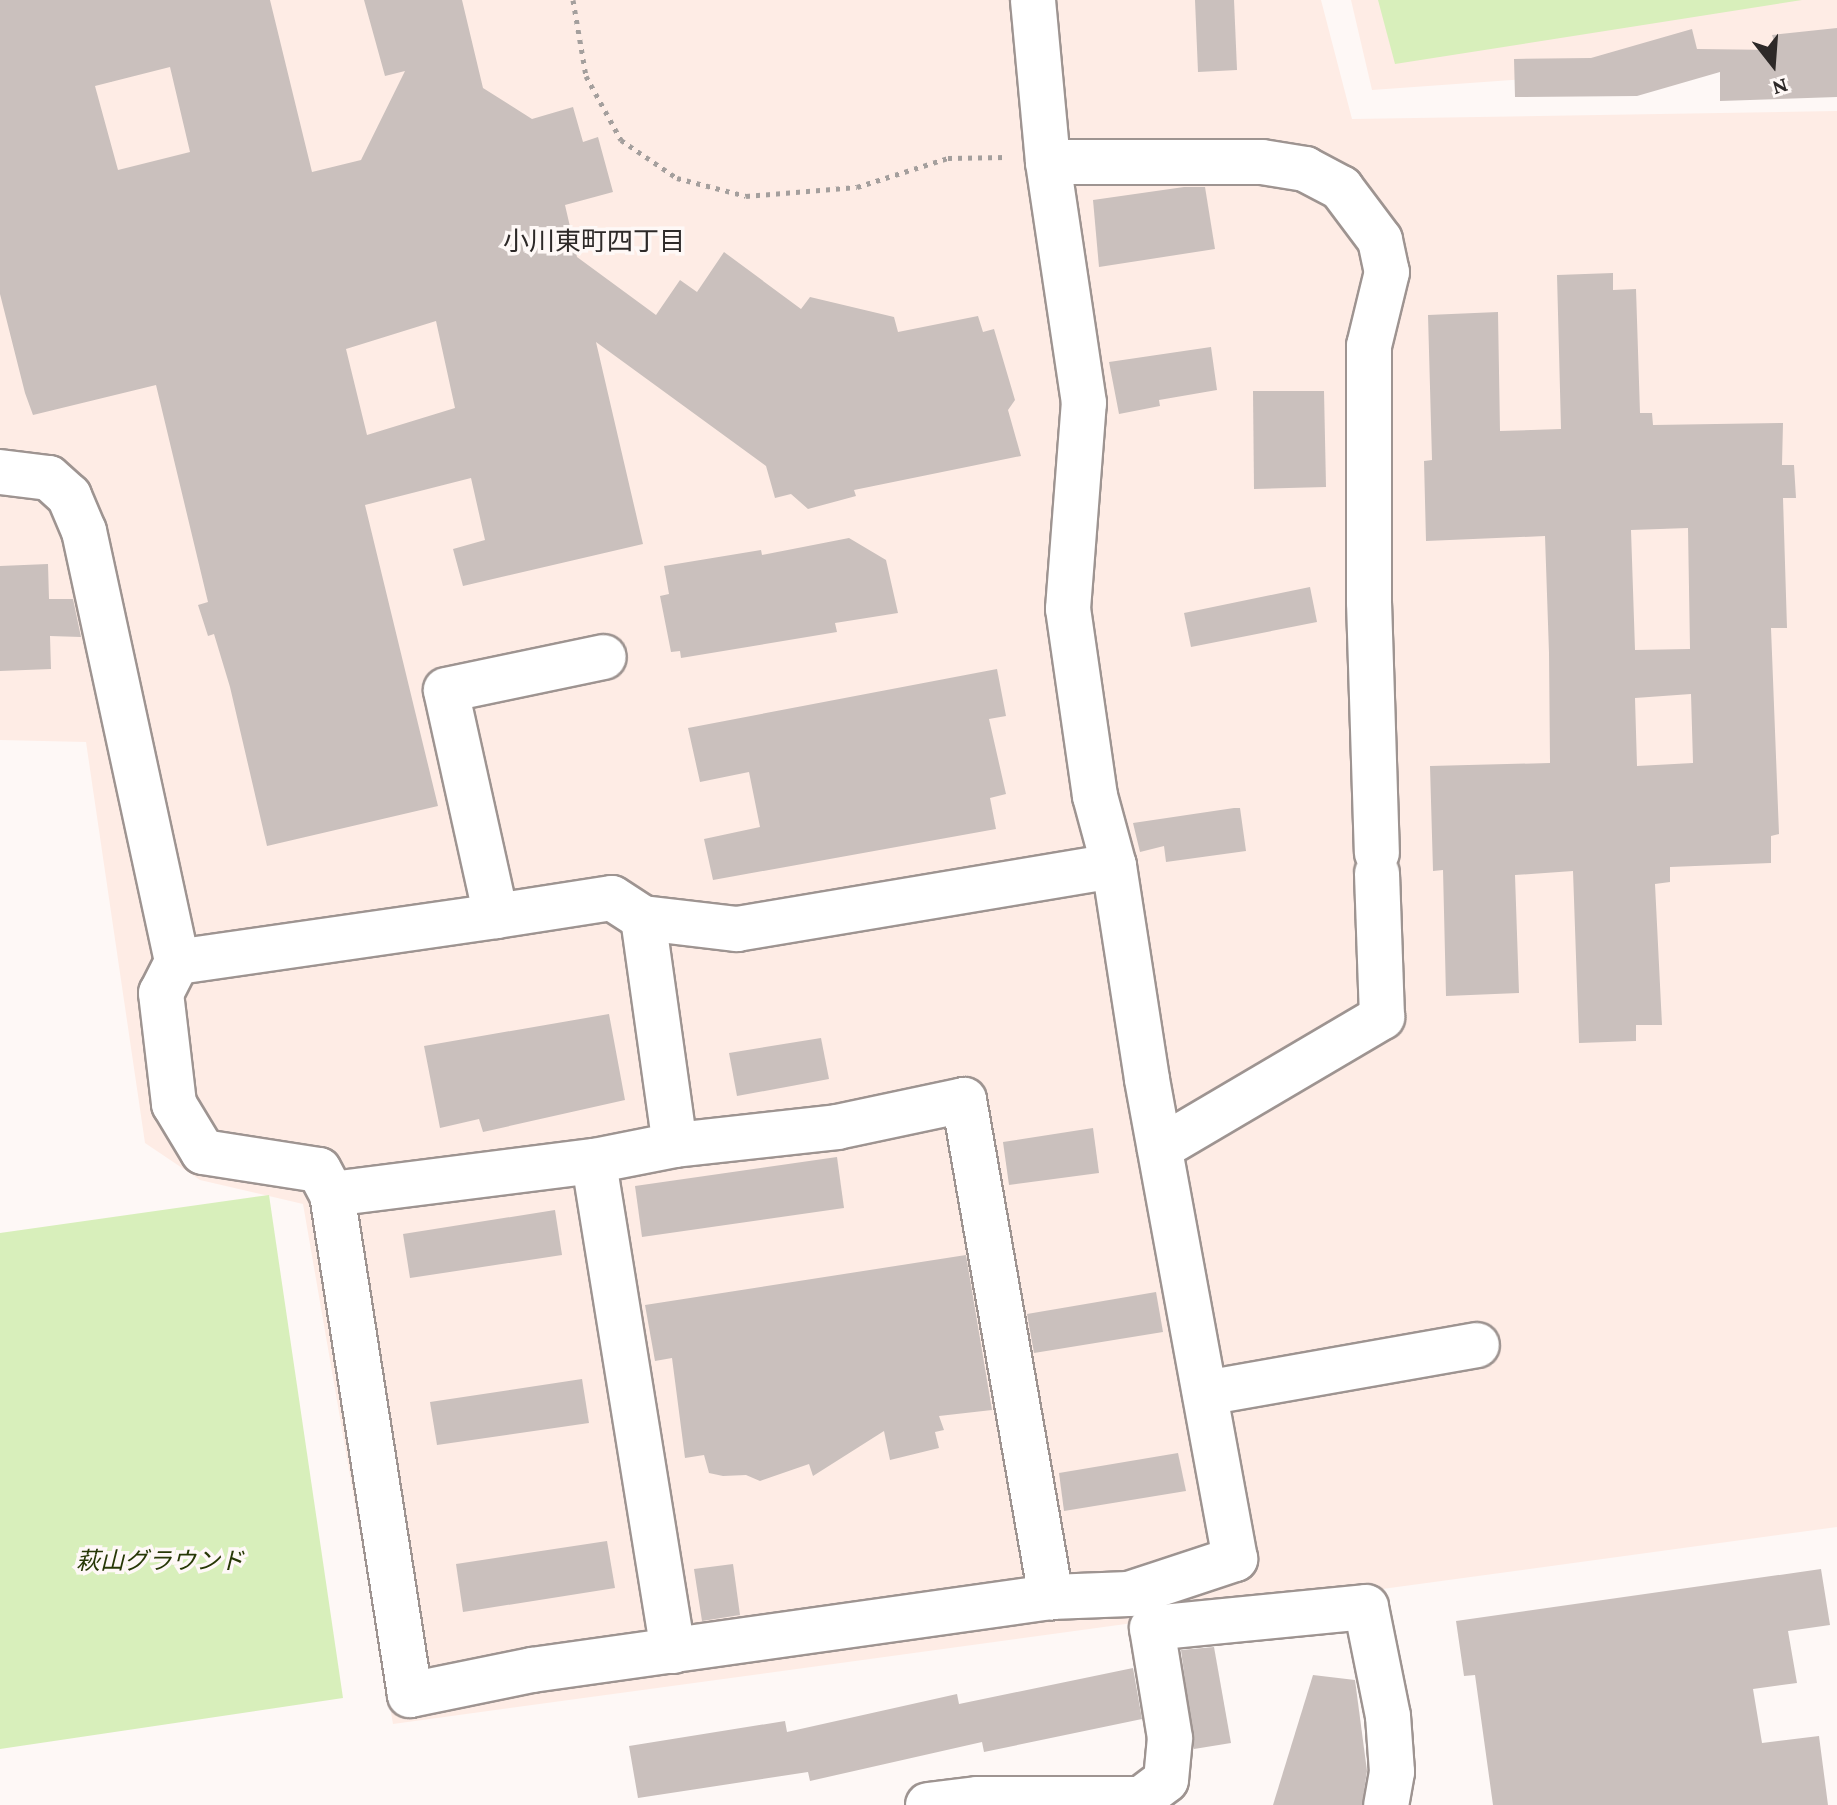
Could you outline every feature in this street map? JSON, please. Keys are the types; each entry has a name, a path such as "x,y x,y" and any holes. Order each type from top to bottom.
{"lane":[{"path":"2,464 49,478 69,496 84,531 177,962 161,993 174,1104 203,1152 319,1170 332,1194 410,1695 532,1670 1051,1597 1129,1594 1235,1559 1160,1148 1114,866 1095,796 1068,609 1084,403 1048,162 1033,0"},
{"path":"1048,162 1262,162 1305,169 1341,188 1380,240 1387,272 1369,346 1382,1017 1160,1148"},
{"path":"496,916 446,690 604,657"},
{"path":"177,962 612,898 643,918 737,929 1114,866"},
{"path":"643,918 675,1145"},
{"path":"332,1194 594,1161 675,1145 837,1127 964,1100 1051,1597"},
{"path":"594,1161 673,1651"},
{"path":"1205,1393 1477,1345"},
{"path":"928,1805 977,1799 1141,1799 1166,1780 1170,1738 1152,1628 1366,1607 1388,1716 1392,1772 1386,1805"}],"path":[{"path":"573,0 586,76 621,140 677,178 746,196 857,187 948,158 1048,162"}],"shaded area":[{"path":"0,0 1321,0 1352,119 1837,111 1837,1527 393,1724 303,1204 200,1180 145,1143 86,742 0,740"},
{"path":"1351,0 1837,0 1837,57 1372,90"}],"green space":[{"path":"1378,0 1802,0 1395,64"},
{"name":"萩山グラウンド","path":"269,1195 343,1698 0,1749 0,1233"}],"building":[{"path":"0,0 270,0 312,172 361,160 405,71 385,76 364,0 462,0 483,88 532,119 573,107 583,142 598,137 613,192 565,205 577,257 656,315 680,280 697,292 724,252 801,309 810,297 894,317 898,332 978,316 983,332 994,329 1015,400 1008,410 1021,456 854,490 856,496 808,509 791,494 775,498 766,466 596,342 643,544 463,586 453,549 485,540 471,478 365,505 438,806 267,846 230,687 214,634 208,636 198,605 208,602 156,385 33,415 0,294","holes":["170,67 190,152 118,170 95,86","436,321 455,408 367,435 346,349"]},
{"path":"1195,0 1234,0 1237,70 1198,72"},
{"path":"1837,28 1837,97 1720,101 1720,72 1637,96 1515,97 1514,59 1591,58 1692,29 1697,49 1777,50 1772,35"},
{"path":"1184,187 1205,187 1215,249 1099,267 1093,200"},
{"path":"1613,273 1613,290 1636,289 1640,413 1652,413 1653,425 1783,423 1782,465 1794,465 1796,498 1783,498 1787,628 1771,628 1779,834 1771,836 1771,863 1670,867 1670,882 1655,884 1662,1025 1636,1025 1636,1041 1579,1043 1573,871 1515,875 1519,993 1446,996 1443,870 1433,871 1430,766 1550,763 1545,536 1426,541 1424,461 1432,460 1428,315 1498,312 1500,431 1561,429 1557,275","holes":["1688,528 1690,649 1635,650 1631,530","1691,694 1693,763 1637,766 1635,698"]},
{"path":"1211,347 1217,390 1159,400 1160,406 1119,414 1109,362"},
{"path":"1253,391 1324,391 1326,487 1254,489"},
{"path":"849,538 886,560 898,613 835,623 837,632 681,658 680,651 671,652 660,596 669,594 664,566 761,550 762,555"},
{"path":"48,564 49,599 73,599 81,637 50,636 51,669 0,671 0,566"},
{"path":"1310,587 1317,622 1191,647 1184,613"},
{"path":"997,669 1006,716 989,719 1006,794 990,798 996,829 713,880 704,839 760,827 749,772 700,782 688,728"},
{"path":"1240,808 1246,851 1166,862 1164,846 1140,852 1133,823"},
{"path":"609,1014 625,1100 483,1132 479,1119 440,1128 424,1046"},
{"path":"821,1038 829,1079 737,1096 729,1053"},
{"path":"1093,1128 1099,1173 1009,1185 1003,1142"},
{"path":"837,1157 844,1208 642,1237 635,1186"},
{"path":"555,1210 562,1255 410,1278 403,1234"},
{"path":"966,1255 992,1410 939,1416 944,1430 935,1432 939,1448 890,1460 884,1431 813,1476 809,1464 760,1481 746,1475 723,1476 709,1473 704,1455 685,1458 672,1358 655,1361 645,1305"},
{"path":"1156,1292 1163,1332 1034,1353 1027,1314"},
{"path":"582,1379 589,1423 437,1445 430,1402"},
{"path":"1178,1453 1186,1491 1064,1511 1059,1473"},
{"path":"607,1541 615,1588 463,1612 456,1564"},
{"path":"733,1564 740,1615 702,1621 694,1569"},
{"path":"1821,1569 1830,1625 1788,1631 1797,1683 1753,1689 1762,1743 1819,1736 1828,1805 1493,1805 1475,1675 1464,1676 1456,1621"},
{"path":"1214,1647 1231,1743 1194,1749 1181,1650"},
{"path":"1133,1668 1142,1719 984,1752 982,1742 810,1781 808,1772 638,1798 629,1746 785,1721 787,1732 957,1694 959,1704"},
{"path":"1313,1675 1355,1680 1367,1771 1362,1805 1273,1805"}],"district":[{"name":"小川東町四丁目","path":"594,242"}]}
